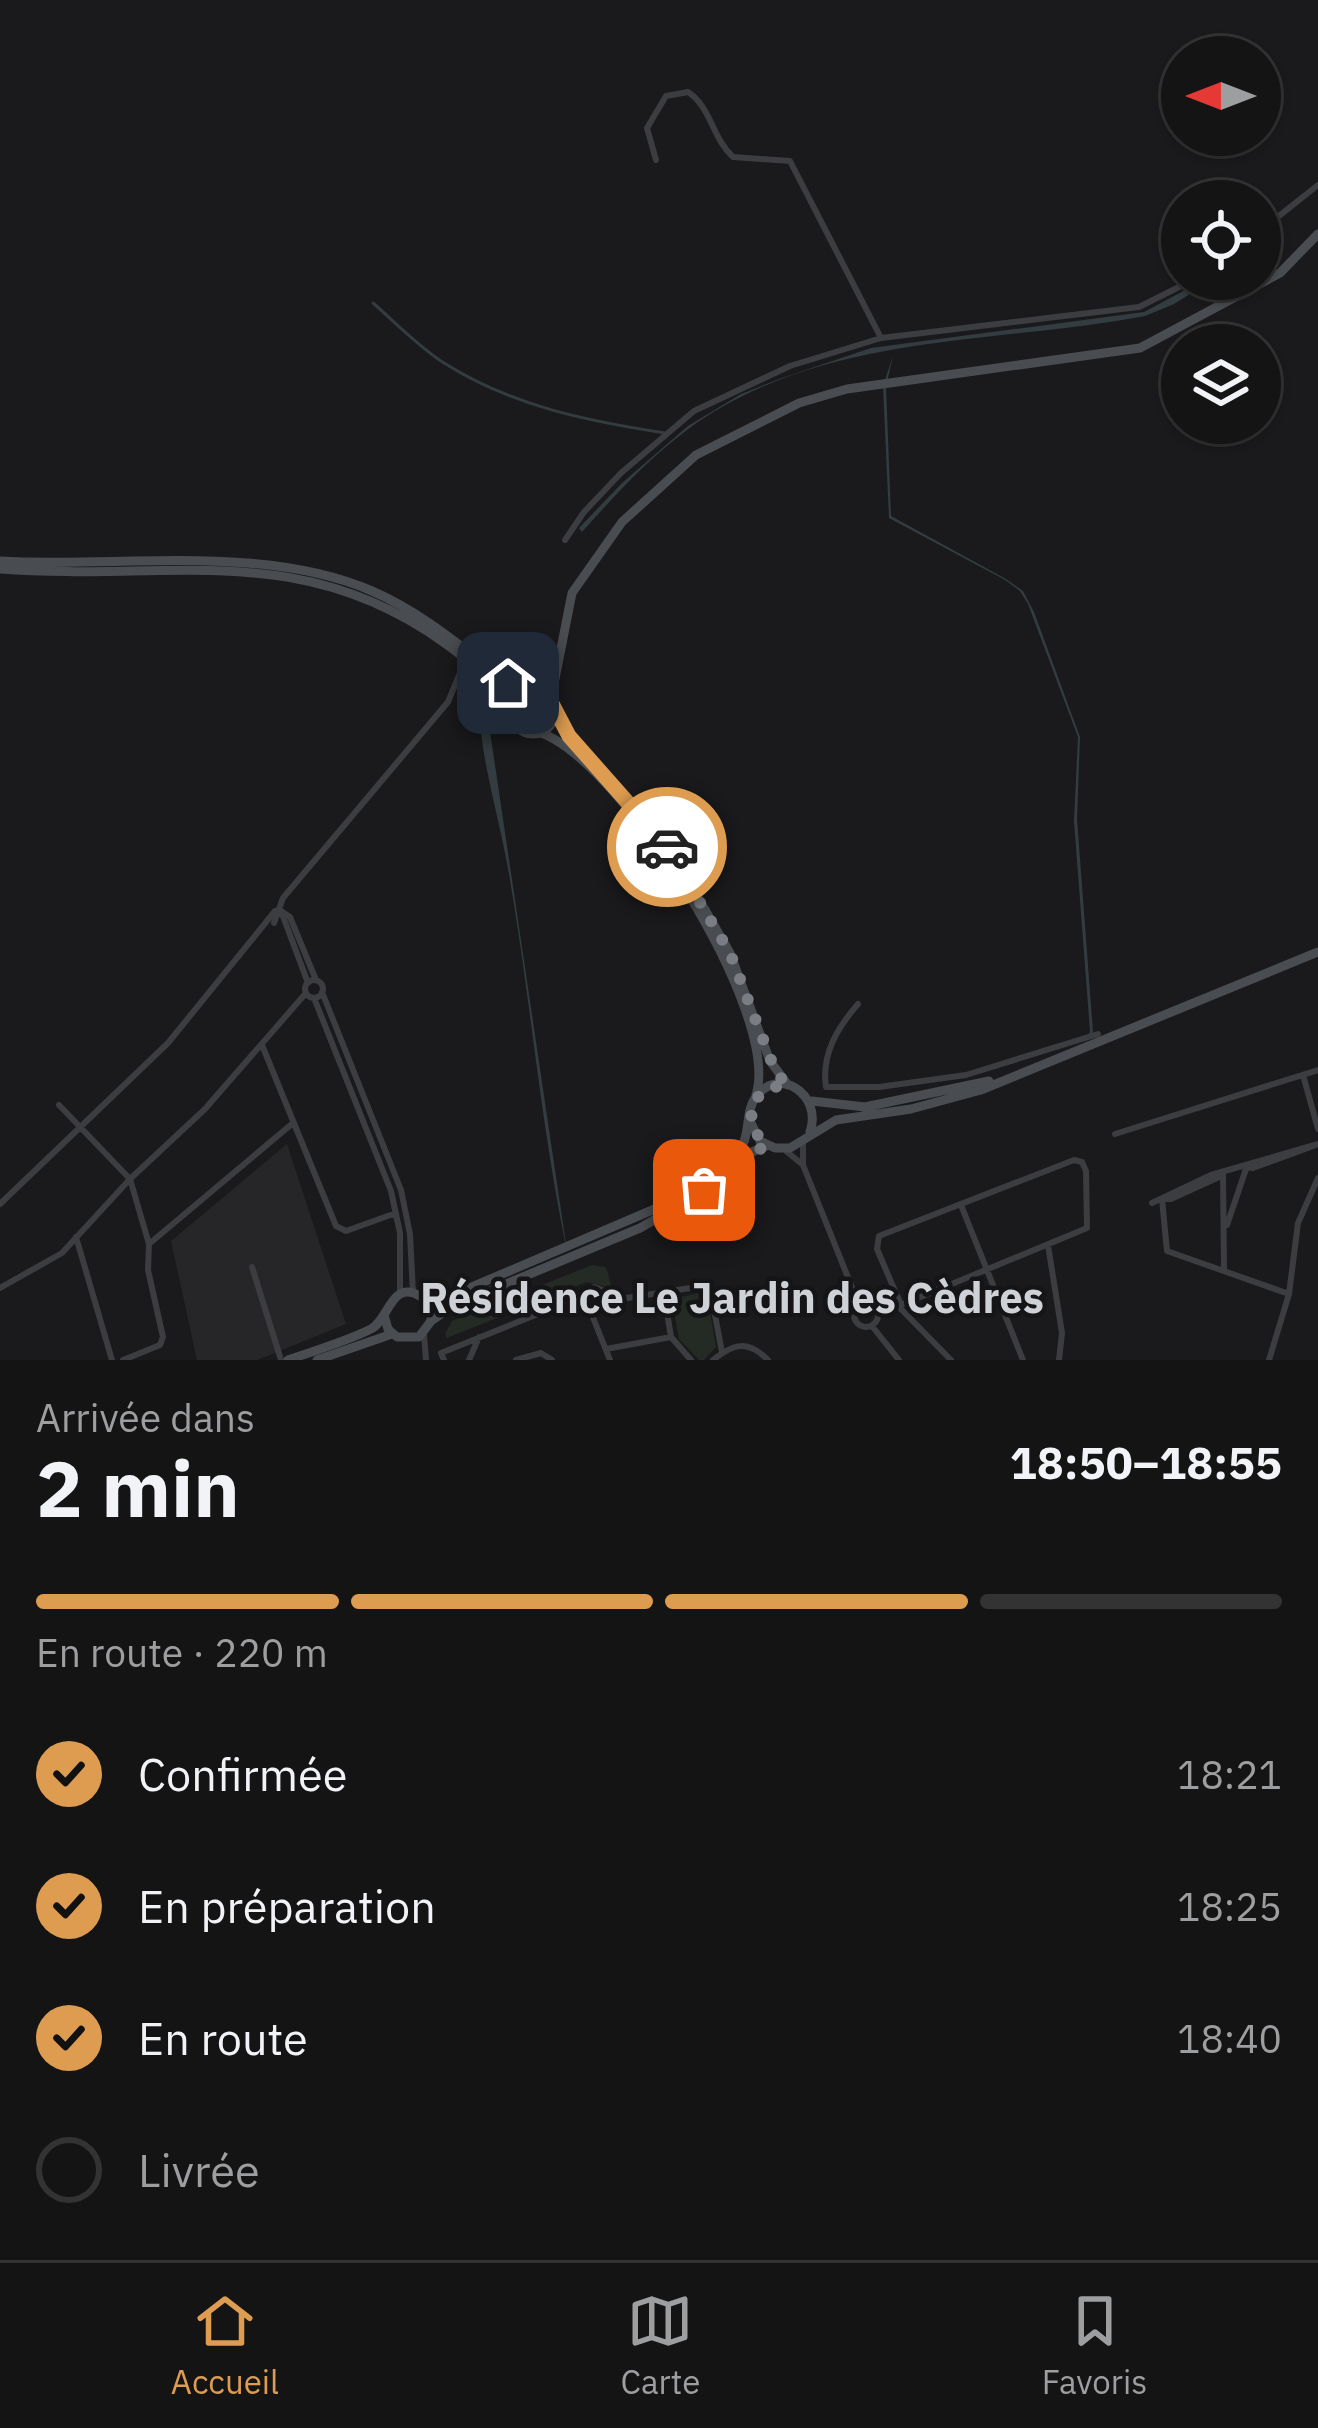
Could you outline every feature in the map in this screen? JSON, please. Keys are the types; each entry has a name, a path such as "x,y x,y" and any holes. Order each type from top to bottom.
{"main road":[{"path":"1028,1071 865,1107 817,1104 776,1073 730,953 678,862 652,826 569,736 555,713 551,699 554,668 572,593 622,522 696,455 799,403 847,389 1140,348 1280,273 1318,234"},
{"path":"0,565 244,564 343,580 400,604 508,683 551,699"},
{"path":"0,565 282,574 341,587 398,612 486,677 511,709 517,727 566,747 645,829 693,901 747,1018 758,1064 756,1096 743,1144 664,1204 460,1292 400,1294 389,1302 375,1328 285,1360"},
{"path":"511,709 516,697 548,683 554,668"},
{"path":"541,733 551,725 555,713"},
{"path":"749,1119 755,1135 767,1146 782,1149 836,1120 951,1099 1028,1071 1318,952"},
{"path":"756,1096 774,1085 788,1085"},
{"path":"805,1138 814,1116 808,1098"},
{"path":"317,1360 392,1334 408,1340 424,1334 431,1322 460,1303 640,1228 694,1198 752,1152 767,1146"},
{"path":"418,1296 430,1309 431,1322"},
{"path":"384,1315 392,1334"}],"street":[{"path":"656,160 646,128 666,96 688,92 702,105 717,139 733,157 790,160 880,338"},
{"path":"1281,214 1318,185"},
{"path":"565,540 621,473 694,411 790,366 880,338 1139,307 1161,296"},
{"path":"274,923 283,898 448,702 460,673"},
{"path":"0,1204 168,1043 275,911 281,911 290,916 310,985 318,995 375,1144 396,1213 400,1294"},
{"path":"281,911 401,1190 418,1296"},
{"path":"264,925 285,927"},
{"path":"0,1288 62,1253 205,1108 310,985"},
{"path":"858,1004 836,1030 826,1063 826,1087 880,1088 966,1075 1098,1034"},
{"path":"262,1043 336,1226 346,1231 396,1213"},
{"path":"1115,1134 1318,1070"},
{"path":"1304,1075 1318,1129"},
{"path":"59,1105 130,1179 149,1244 148,1270 163,1337 160,1345 123,1360"},
{"path":"149,1244 294,1122"},
{"path":"805,1138 802,1165 859,1305"},
{"path":"1152,1203 1190,1183 1318,1144"},
{"path":"782,1149 802,1165"},
{"path":"872,1326 878,1312 899,1305 1087,1228 1082,1162 1074,1160 879,1236 877,1249 899,1305 951,1360"},
{"path":"1226,1228 1246,1167"},
{"path":"1223,1174 1224,1270"},
{"path":"1273,1359 1289,1294 1298,1222 1318,1178"},
{"path":"1162,1198 1167,1251 1289,1294"},
{"path":"961,1204 1023,1360"},
{"path":"76,1237 112,1360"},
{"path":"1048,1244 1062,1333 1059,1360"},
{"path":"252,1267 285,1360"},
{"path":"444,1360 441,1352 580,1297 594,1287 627,1298 704,1286 710,1289 722,1352"},
{"path":"664,1293 671,1337 691,1360"},
{"path":"580,1297 610,1360"},
{"path":"859,1305 870,1304 878,1312"},
{"path":"859,1305 856,1322 872,1326"},
{"path":"872,1326 899,1360"},
{"path":"424,1334 424,1356"},
{"path":"470,1360 479,1337"},
{"path":"606,1349 671,1337"},
{"path":"408,1340 424,1356"},
{"path":"713,1360 732,1345 742,1344 768,1360"},
{"path":"516,1360 542,1353 552,1360"}],"shaded area":[{"path":"1167,300 1180,300 1145,316 908,347 793,375 738,398 687,430 645,465 582,532 579,528 622,483 688,426 741,394 779,379 871,348 1144,312"},
{"path":"893,356 886,386 891,516 1023,591 1080,737 1077,819 1093,1032 1086,1042 1090,1031 1074,821 1078,737 1020,591 889,518 883,386"},
{"path":"479,681 483,684 567,1251 510,880 484,756"},
{"path":"287,1144 346,1324 257,1360 197,1360 171,1241"},
{"path":"592,1265 606,1267 612,1288 587,1282 447,1338 445,1334 452,1321"},
{"path":"699,1293 708,1300 716,1347 704,1360 679,1339 672,1299"}],"waterway":[{"path":"373,303 435,357 496,390 579,417 665,433"}],"tunnel":[{"path":"460,673 477,643"}],"way so far":[{"path":"667,847 730,953 776,1073 788,1085 767,1088 756,1096 749,1111 755,1135 767,1146 752,1152 704,1190"}],"district":[{"name":"Résidence Le Jardin des Cèdres","path":"732,1297"}],"route":[{"path":"508,683 547,694 569,736 667,847"}]}
